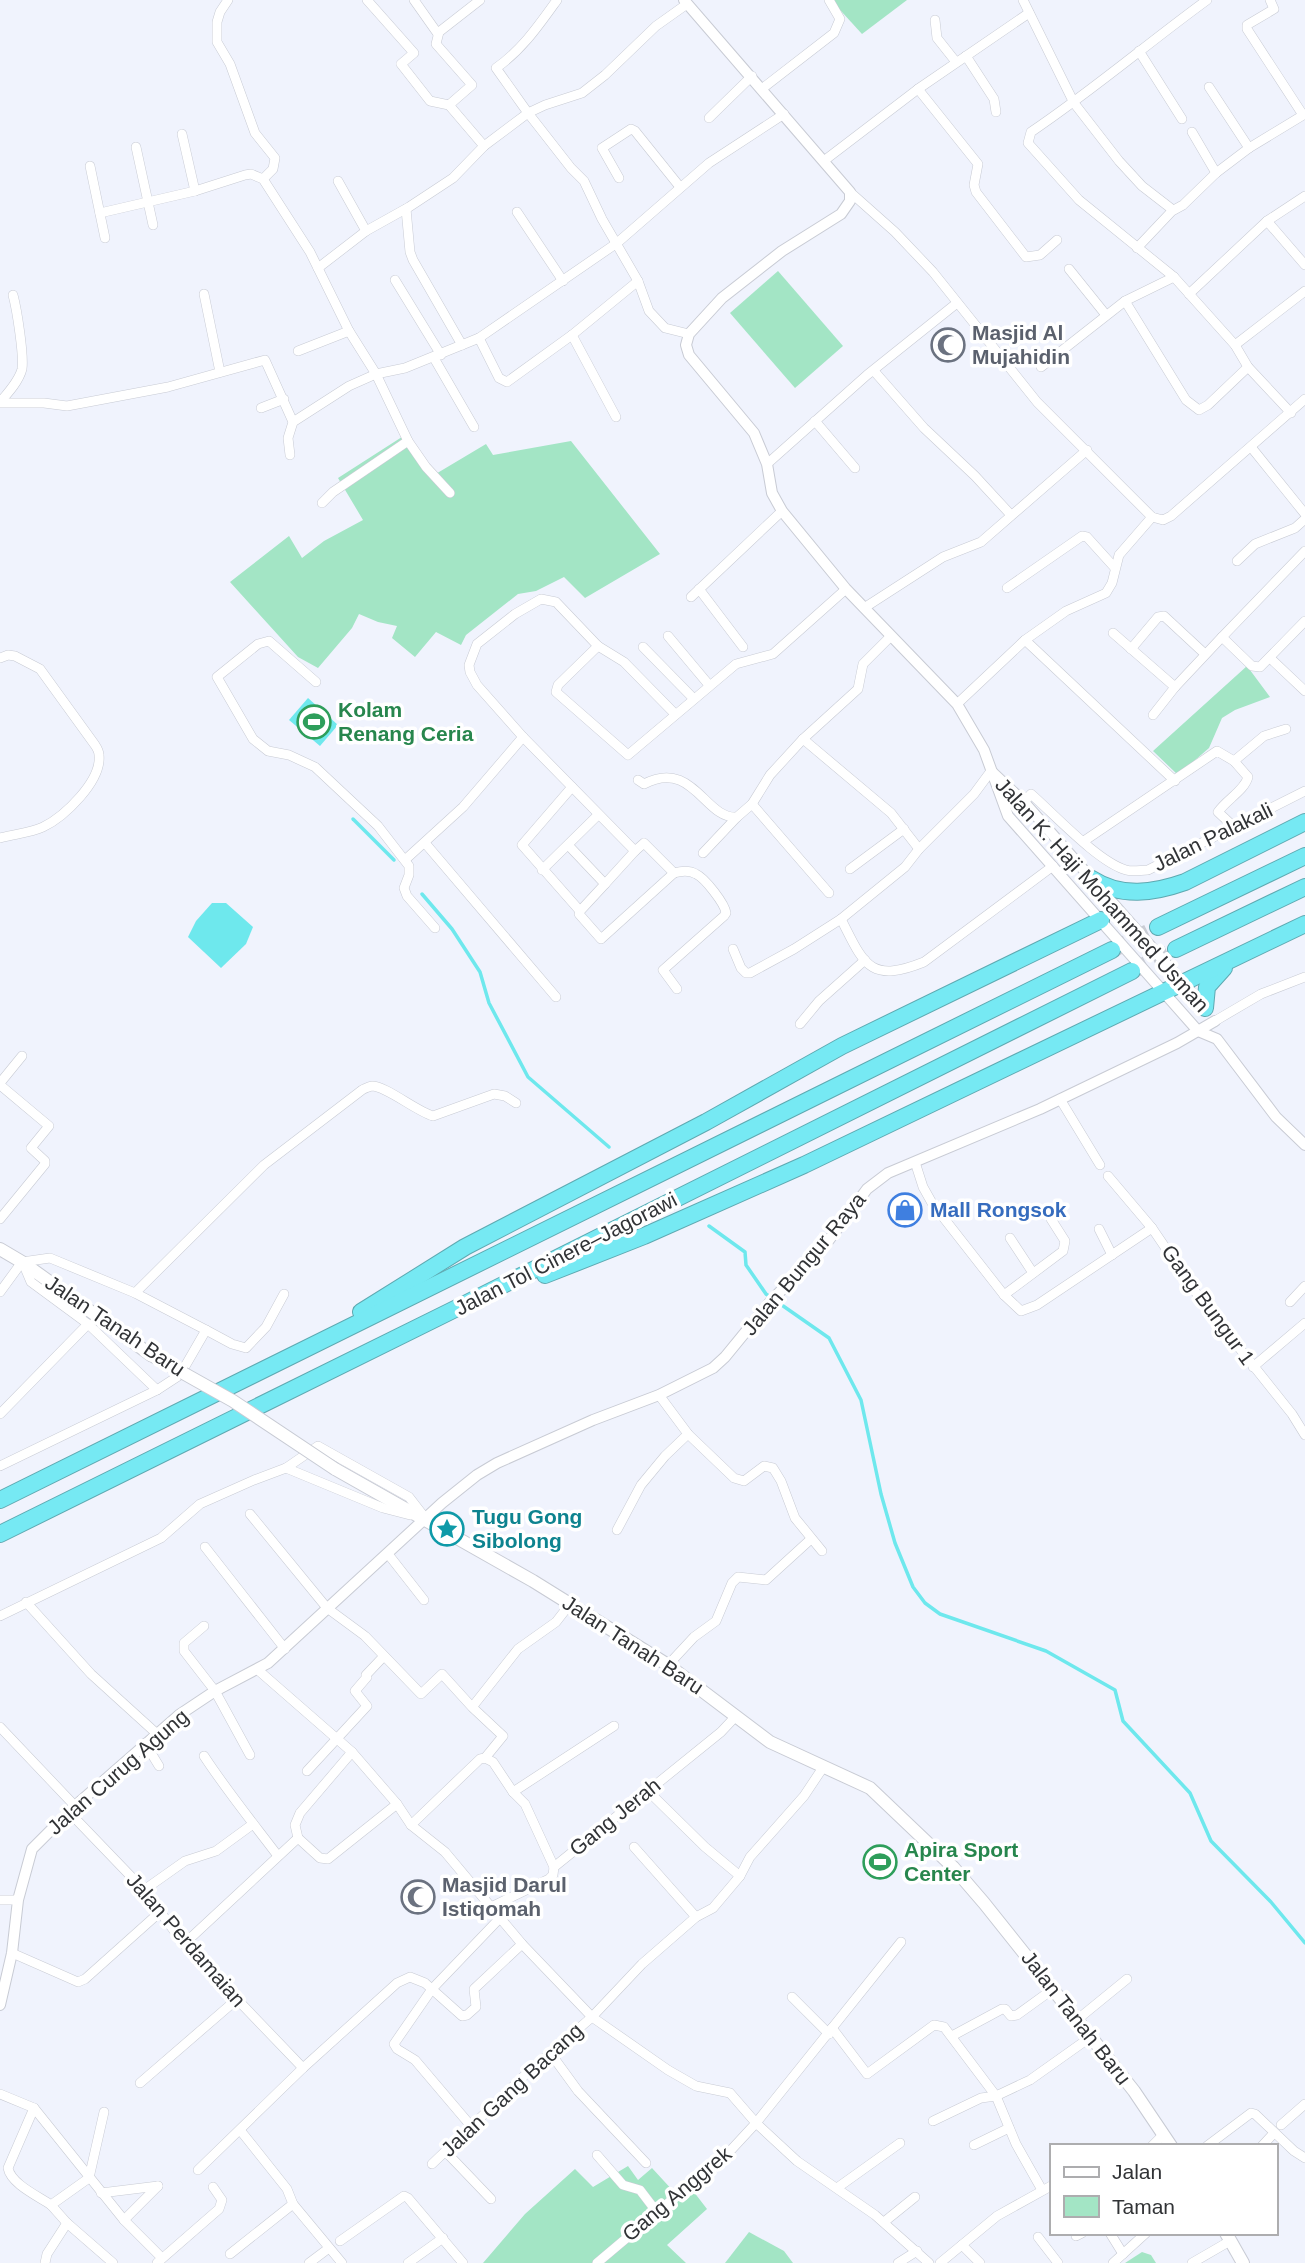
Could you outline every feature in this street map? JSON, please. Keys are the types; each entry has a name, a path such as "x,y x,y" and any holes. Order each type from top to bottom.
{"highway":[{"path":"1092,879 1118,891 1139,893 1165,890 1305,822"},
{"path":"1158,927 1305,856"},
{"path":"1176,949 1305,887"},
{"path":"282,1361 465,1247 706,1122 842,1046 1101,920"},
{"path":"451,1311 644,1236 791,1171 1305,924"},
{"name":"Jalan Tol Cinere–Jagorawi","path":"0,1500 1112,950"},
{"path":"1205,1008 1207,988 1218,972 1234,959"},
{"name":"Jalan Tol Cinere–Jagorawi","path":"0,1534 1132,971"}],"main road":[{"name":"Jalan Tanah Baru","path":"0,1250 22,1262 151,1355 233,1401 335,1469 426,1518 670,1664 770,1742 870,1788 953,1867 1053,1989 1082,2016 1092,2036 1168,2140"},
{"path":"1228,2237 1239,2262"}],"street":[{"path":"228,0 220,12 215,34 239,86 255,133 275,158 273,169 263,179"},
{"path":"367,0 414,53 401,64 406,73 430,101 449,104 484,146"},
{"path":"414,0 438,34"},
{"path":"449,104 472,85 436,44 438,34 480,0"},
{"path":"557,0 533,34 496,68 528,113 584,181 638,281 649,311 665,328 689,334 722,298 782,251 841,214 850,201 850,192"},
{"path":"763,88 834,33 840,19 829,0"},
{"path":"1023,0 1074,103 1126,170 1142,187 1173,210"},
{"path":"1207,0 1074,103 1031,132 1028,143 1079,200 1174,277 1235,345 1248,367 1291,413"},
{"path":"1137,248 1173,210 1183,205 1216,173 1249,148 1304,115 1247,29 1247,25 1274,9 1270,0"},
{"path":"318,268 366,231 453,178 484,146 528,113 582,93 685,2 763,88 850,192 895,232 933,272 1037,402 1152,517 1163,520 1171,516 1305,399"},
{"path":"825,160 918,89 1029,13"},
{"path":"935,20 937,38 956,62"},
{"path":"1139,51 1182,118"},
{"path":"966,56 993,99 996,112"},
{"path":"709,118 752,76"},
{"path":"1209,87 1249,148"},
{"path":"918,89 978,164 974,185 976,192 1026,257 1040,255 1057,240"},
{"path":"293,422 349,386 376,374 437,357 479,338 617,243 709,163 784,114"},
{"path":"619,178 602,148 631,129 680,187"},
{"path":"1192,132 1216,173"},
{"path":"181,134 195,191"},
{"path":"136,147 153,225"},
{"path":"90,166 105,238"},
{"path":"100,213 195,191 245,175 251,174 263,179 318,268 349,331 376,374 408,441 426,467 450,493"},
{"path":"338,181 366,231"},
{"path":"1189,294 1267,221 1305,196"},
{"path":"405,209 413,260 462,345"},
{"path":"517,212 563,281"},
{"path":"1267,221 1305,265"},
{"path":"1069,269 1106,315"},
{"path":"1041,367 1125,301 1174,277"},
{"path":"395,280 474,428"},
{"path":"479,338 499,378 507,382 572,335 638,281"},
{"path":"1235,345 1305,291"},
{"path":"0,402 22,369 13,295"},
{"path":"204,295 220,372"},
{"path":"1125,301 1186,400 1199,410 1208,405 1248,367"},
{"path":"767,464 957,303"},
{"path":"298,351 349,331"},
{"name":"Jalan K. Haji Mohammed Usman","path":"689,334 686,345 690,355 754,433 767,464 772,493 782,511 846,589 957,704 984,750 991,772 1008,816 1198,1031 1217,1039 1215,1021 1184,983 1024,802 991,772"},
{"path":"572,335 616,417"},
{"path":"0,402 67,406 168,387 265,360 293,422 288,438 290,455"},
{"path":"874,371 924,428 975,476 1011,515"},
{"path":"261,408 284,399"},
{"path":"815,421 855,468"},
{"path":"322,503 333,492 408,441"},
{"path":"1237,561 1255,544 1295,528 1305,516 1251,447"},
{"path":"864,608 943,557 981,542 1087,450"},
{"path":"691,597 782,511"},
{"path":"957,704 1024,640 1066,611 1106,593 1112,583 1119,555 1152,517"},
{"path":"1007,588 1082,536 1087,537 1115,568"},
{"path":"1153,715 1205,654 1305,551"},
{"path":"699,589 743,647"},
{"path":"598,646 558,685 556,692 625,754 632,752 736,664 773,654 846,589"},
{"path":"635,851 523,737 472,678 469,665 477,644 514,614 541,599 546,599 555,602 598,646 624,662 675,714"},
{"path":"1131,649 1158,617 1164,616 1205,654"},
{"path":"1222,637 1252,666 1260,667 1305,621"},
{"path":"1113,633 1175,687"},
{"path":"668,636 709,685"},
{"path":"703,853 752,804 770,775 803,739 858,689 863,664 891,636"},
{"path":"1024,640 1175,781"},
{"path":"316,682 269,641 258,644 217,677 253,739 268,751 289,755 315,767 378,826 409,866 404,888 407,896 435,928"},
{"path":"643,647 694,698"},
{"path":"0,658 15,656 40,669 95,745 100,756 84,794 50,823 0,838"},
{"path":"1270,658 1305,691"},
{"path":"1234,761 1264,736 1286,729"},
{"path":"406,859 463,807 523,737"},
{"path":"803,739 891,813 919,849"},
{"path":"1084,841 1217,751 1234,761 1249,780 1218,813 1234,827"},
{"path":"733,949 741,968 750,973 841,919 905,867 919,849 974,794 991,772"},
{"path":"638,780 644,784 657,777 670,777 684,783 725,816 737,817"},
{"path":"572,787 523,842 523,847 580,911 581,917 598,938 604,938 674,873 682,871 698,875 726,910 724,916 664,968 664,975 677,989"},
{"name":"Jalan Palakali","path":"1024,802 1031,794 1115,866 1128,871 1148,870 1305,792"},
{"path":"1008,816 1024,802"},
{"path":"752,804 829,893"},
{"path":"542,870 598,816"},
{"path":"850,869 904,829"},
{"path":"425,843 556,997"},
{"path":"580,911 642,843 674,873"},
{"path":"569,846 605,884"},
{"path":"841,919 857,951 877,971 903,971 923,962 1053,866"},
{"path":"800,1024 819,1001 865,960"},
{"path":"1215,1021 1261,994 1305,977"},
{"name":"Jalan Bungur Raya","path":"426,1518 454,1493 497,1463 593,1420 659,1395 713,1368 778,1293 826,1244 867,1189 888,1172 1060,1099 1215,1021"},
{"path":"1217,1039 1276,1117 1305,1145"},
{"path":"0,1219 45,1161 31,1148 49,1126 0,1084 22,1056"},
{"path":"135,1293 264,1165 362,1090 372,1086 383,1089 411,1107 433,1116 494,1094 516,1102"},
{"path":"1060,1099 1100,1165"},
{"path":"915,1162 923,1187 932,1203 1017,1309 1026,1310 1152,1228"},
{"name":"Gang Bungur 1","path":"1108,1176 1152,1228 1201,1300 1253,1367 1302,1423 1305,1435"},
{"path":"1004,1295 1063,1251 1065,1241 1051,1219"},
{"path":"1099,1229 1112,1255"},
{"path":"1010,1238 1033,1273"},
{"path":"0,1292 22,1262 50,1258 135,1293 232,1344 246,1348 266,1327 285,1294"},
{"path":"22,1262 31,1282 88,1324 157,1390"},
{"path":"1290,1301 1305,1286"},
{"path":"1253,1367 1305,1323"},
{"path":"0,1414 88,1324"},
{"path":"0,1466 157,1390 180,1374 206,1330"},
{"path":"659,1395 688,1434 734,1478 741,1482 764,1466 773,1468 796,1518 822,1551"},
{"path":"617,1530 641,1485 688,1434"},
{"path":"0,1616 161,1538 200,1504 286,1468 318,1446 409,1497 426,1518"},
{"path":"286,1468 383,1508 426,1518"},
{"path":"250,1514 327,1608 365,1636 421,1694 442,1674 503,1735 485,1758 480,1759 411,1825"},
{"name":"Jalan Curug Agung","path":"0,2005 12,1954 18,1900 32,1850 72,1809 156,1733 215,1691 258,1670 285,1649 426,1518"},
{"path":"670,1664 680,1651 716,1620 732,1583 738,1577 766,1580 811,1539"},
{"path":"205,1547 285,1649"},
{"path":"388,1554 424,1600"},
{"path":"26,1602 91,1674 156,1733"},
{"path":"473,1706 517,1649 556,1622 570,1604"},
{"path":"204,1626 184,1643 184,1651 215,1691 250,1755"},
{"path":"307,1771 368,1706 355,1691 384,1656"},
{"path":"258,1670 352,1752 397,1804 411,1825 445,1852 522,1944 592,2017 668,2070 696,2086 730,2093 756,2123 797,2161 884,2222 929,2263"},
{"name":"Gang Jerah","path":"491,1907 545,1882 553,1875 554,1867 721,1732 736,1716"},
{"path":"513,1791 614,1726"},
{"name":"Jalan Perdamaian","path":"0,1727 144,1890 184,1944 303,2068"},
{"path":"145,1743 159,1766"},
{"path":"352,1752 300,1813 295,1825 298,1838 320,1858 328,1859 397,1804"},
{"path":"204,1756 221,1783 238,1801 278,1856"},
{"path":"485,1758 493,1762 525,1804 554,1867"},
{"name":"Jalan Gang Bacang","path":"432,2164 525,2075 592,2017 642,1964 696,1917 713,1908 740,1876 750,1857 785,1819 824,1766"},
{"path":"648,1791 705,1847 740,1876"},
{"path":"144,1890 185,1861 216,1851 253,1824"},
{"path":"184,1944 298,1838"},
{"path":"634,1847 696,1917"},
{"path":"0,1900 18,1900"},
{"path":"12,1954 78,1982 85,1979 160,1912"},
{"path":"471,2126 415,2060 397,2049 394,2044 432,1989 500,1918"},
{"name":"Gang Anggrek","path":"597,2263 731,2150 756,2123 901,1942"},
{"path":"198,2170 303,2068 397,1983 410,1977 425,1983 462,2016 467,2015 476,2007 474,1989 522,1944"},
{"path":"1082,2016 1128,1979"},
{"path":"952,2036 1002,2009 1011,2016 1017,2015 1053,1989"},
{"path":"792,1997 831,2031 867,2074 934,2025 944,2027 996,2096 1009,2128 1047,2188 997,2216 940,2263"},
{"path":"140,2083 236,2000"},
{"path":"933,2121 981,2098 996,2096 1048,2069 1092,2036"},
{"path":"551,2054 578,2091 646,2163"},
{"path":"0,2094 34,2108 101,2193 159,2260 219,2209 222,2200 213,2187"},
{"path":"1282,2125 1305,2104"},
{"path":"34,2108 8,2172 13,2179 51,2205 67,2223 113,2263"},
{"path":"51,2205 89,2178 104,2112"},
{"path":"1210,2144 1251,2113 1305,2158"},
{"path":"974,2145 1009,2128"},
{"path":"240,2130 287,2189 293,2204 342,2263"},
{"path":"1264,2144 1274,2133"},
{"path":"837,2188 900,2143"},
{"path":"446,2152 491,2199"},
{"path":"597,2155 623,2185 640,2190 656,2211"},
{"path":"101,2193 158,2186 124,2220"},
{"path":"340,2241 404,2196 463,2263"},
{"path":"884,2222 915,2197"},
{"path":"230,2254 293,2204"},
{"path":"45,2263 47,2254 67,2223"},
{"path":"1111,2235 1123,2254"},
{"path":"1113,2263 1144,2235"},
{"path":"1038,2237 1058,2263"},
{"path":"1192,2263 1228,2237"},
{"path":"408,2263 443,2238"},
{"path":"962,2245 980,2263"},
{"path":"309,2263 329,2248"},
{"path":"898,2263 917,2251"}],"green space":[{"path":"831,0 907,0 862,34"},
{"path":"778,271 843,346 795,388 730,313"},
{"path":"405,435 434,475 486,444 493,455 571,441 660,554 585,598 564,577 536,591 518,594 466,635 461,645 436,632 415,657 392,638 397,626 359,614 352,628 318,668 298,657 230,582 289,536 302,558 324,541 363,520 338,478"},
{"path":"1247,666 1270,697 1235,710 1222,718 1209,748 1178,775 1153,751"},
{"path":"628,2166 638,2180 652,2168 675,2193 687,2183 707,2209 667,2245 686,2263 483,2263 525,2214 575,2169 593,2187"},
{"path":"749,2232 784,2251 793,2263 725,2263"},
{"path":"1142,2252 1151,2255 1156,2263 1125,2263"}],"water":[{"name":"Kolam Renang Ceria","path":"308,698 338,725 320,746 289,720"},
{"path":"212,903 226,903 253,927 246,944 221,968 188,937 196,921"}],"waterway":[{"path":"353,819 394,860"},
{"path":"422,894 452,929 480,972 489,1003 528,1077 609,1147"},
{"path":"709,1226 745,1252 746,1265 766,1294 829,1338 861,1400 881,1494 895,1543 913,1587 925,1603 940,1614 1046,1651 1115,1690 1123,1721 1190,1793 1211,1841 1271,1902 1305,1943"}],"tunnel":[{"path":"1112,950 1158,927"},
{"path":"1132,971 1176,949"}],"place":[{"name":"Masjid Al Mujahidin","path":"948,345"},
{"name":"Kolam Renang Ceria","path":"314,722"},
{"name":"Mall Rongsok","path":"905,1210"},
{"name":"Tugu Gong Sibolong","path":"447,1529"},
{"name":"Apira Sport Center","path":"880,1862"},
{"name":"Masjid Darul Istiqomah","path":"418,1897"}]}
